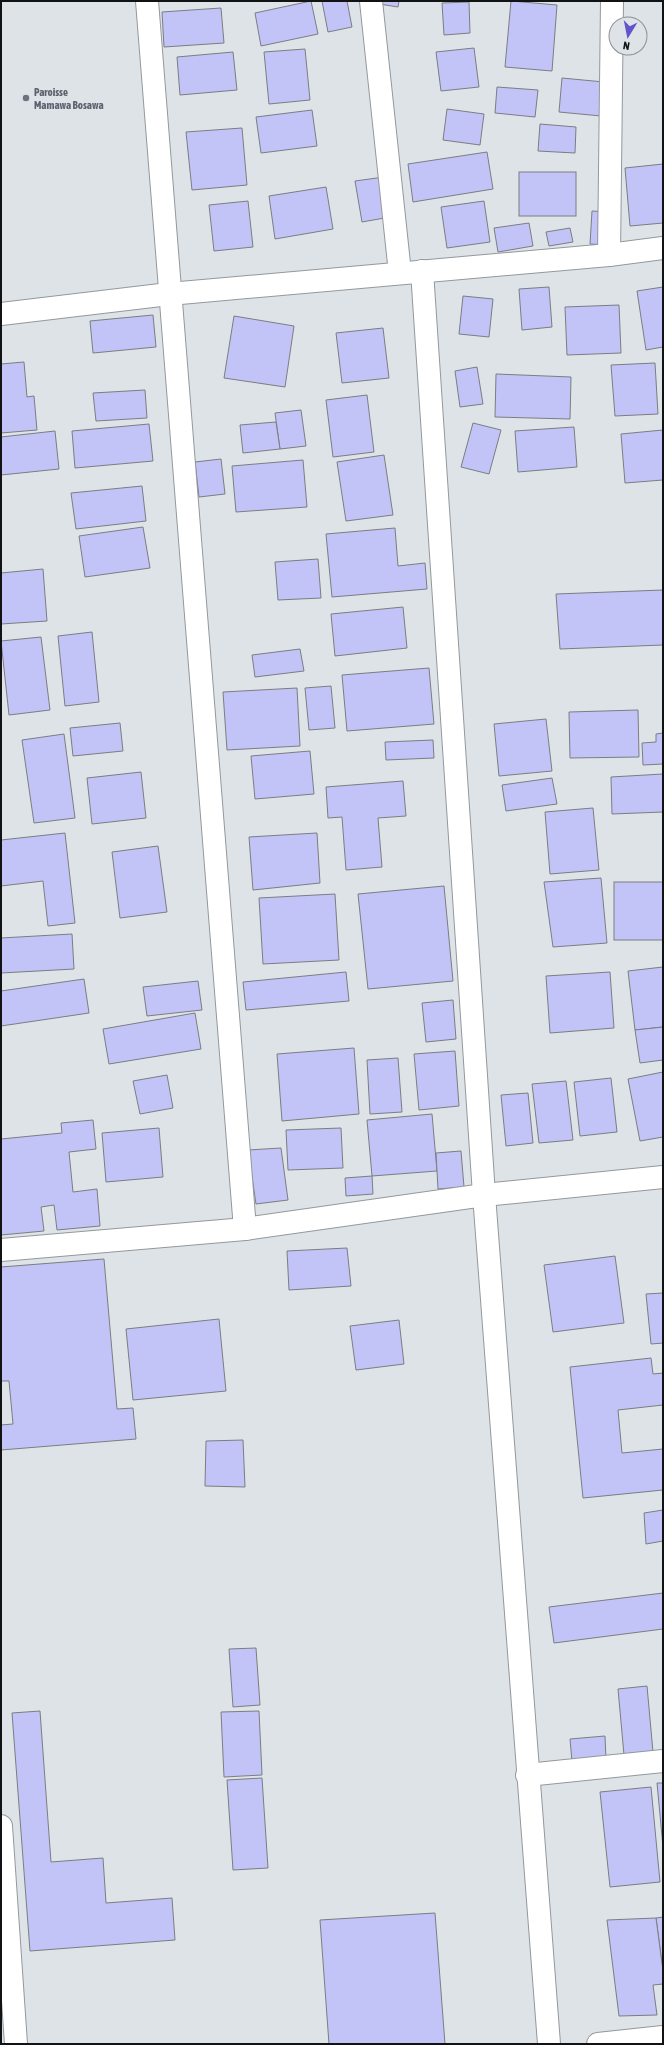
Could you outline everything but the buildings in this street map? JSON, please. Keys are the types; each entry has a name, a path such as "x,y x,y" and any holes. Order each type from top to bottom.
{"street":[{"path":"147,1 169,294 245,1229"},
{"path":"371,1 400,273"},
{"path":"610,255 612,1"},
{"path":"1,314 169,294 610,255 663,248"},
{"path":"422,271 484,1195 527,1775 549,2044"},
{"path":"1,1250 245,1229 484,1195 663,1177"},
{"path":"527,1775 663,1761"},
{"path":"1,1826 16,2044"},
{"path":"598,2044 663,2037"}],"place":[{"name":"Paroisse Mamawa Bosawa","path":"26,98"}]}
